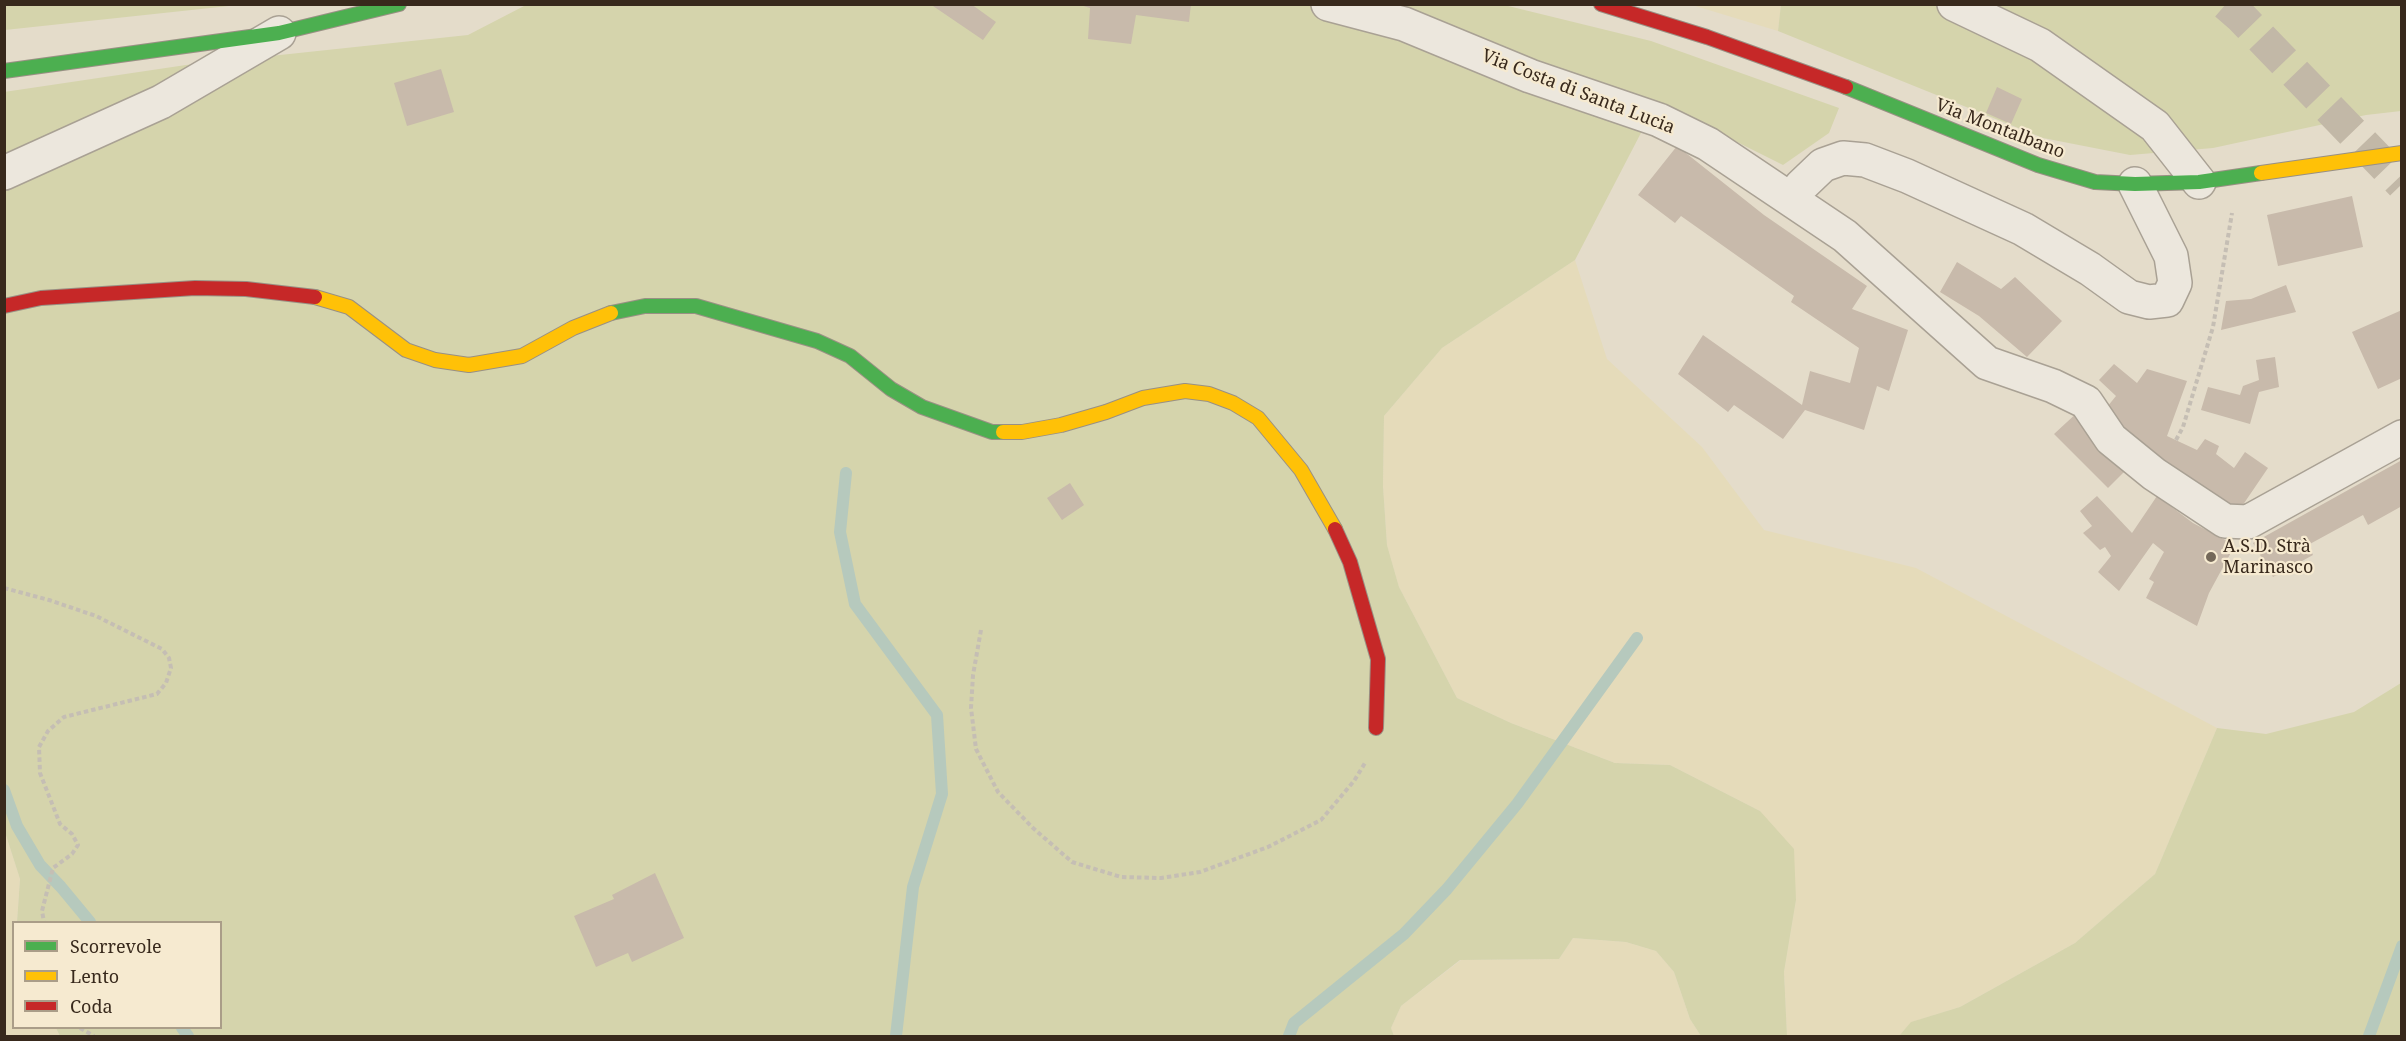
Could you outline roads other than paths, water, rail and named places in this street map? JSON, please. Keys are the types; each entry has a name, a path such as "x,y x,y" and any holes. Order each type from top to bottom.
{"street":[{"path":"4,71 279,33 399,4"},
{"name":"Via Costa di Santa Lucia","path":"1328,4 1404,24 1530,76 1659,120 1708,144 1845,236 1987,363 2053,386 2086,402 2111,439 2154,474 2225,521 2248,522 2402,437"},
{"name":"Via Montalbano","path":"1601,4 1707,37 1842,85 2038,165 2095,182 2135,184 2199,182 2402,153"},
{"path":"1954,4 2040,45 2154,126 2199,182"},
{"path":"4,173 161,102 279,33"},
{"path":"1792,200 1801,186 1823,165 1843,158 1865,160 1907,176 2023,229 2090,269 2129,297 2148,302 2168,300 2175,283 2173,263 2135,184"},
{"path":"4,306 41,298 195,288 307,294 349,307 406,350 435,360 469,365 522,356 603,314 645,306 696,306 817,341 850,356 891,389 922,407 992,432 1022,432 1061,425 1143,398 1185,391 1209,394 1258,418 1301,470 1329,515 1350,562 1378,659 1376,728"}],"waterway":[{"path":"846,473 840,532 855,604 937,715 942,794 913,887 896,1036"},
{"path":"1289,1036 1294,1023 1404,934 1447,889 1517,804 1637,638"},
{"path":"4,790 17,826 40,865 89,921"},
{"path":"2369,1036 2402,946"},
{"path":"183,1029 188,1036"}],"tunnel":[{"path":"2226,4 2402,184"}],"place":[{"name":"A.S.D. Strà Marinasco","path":"2211,557"}]}
